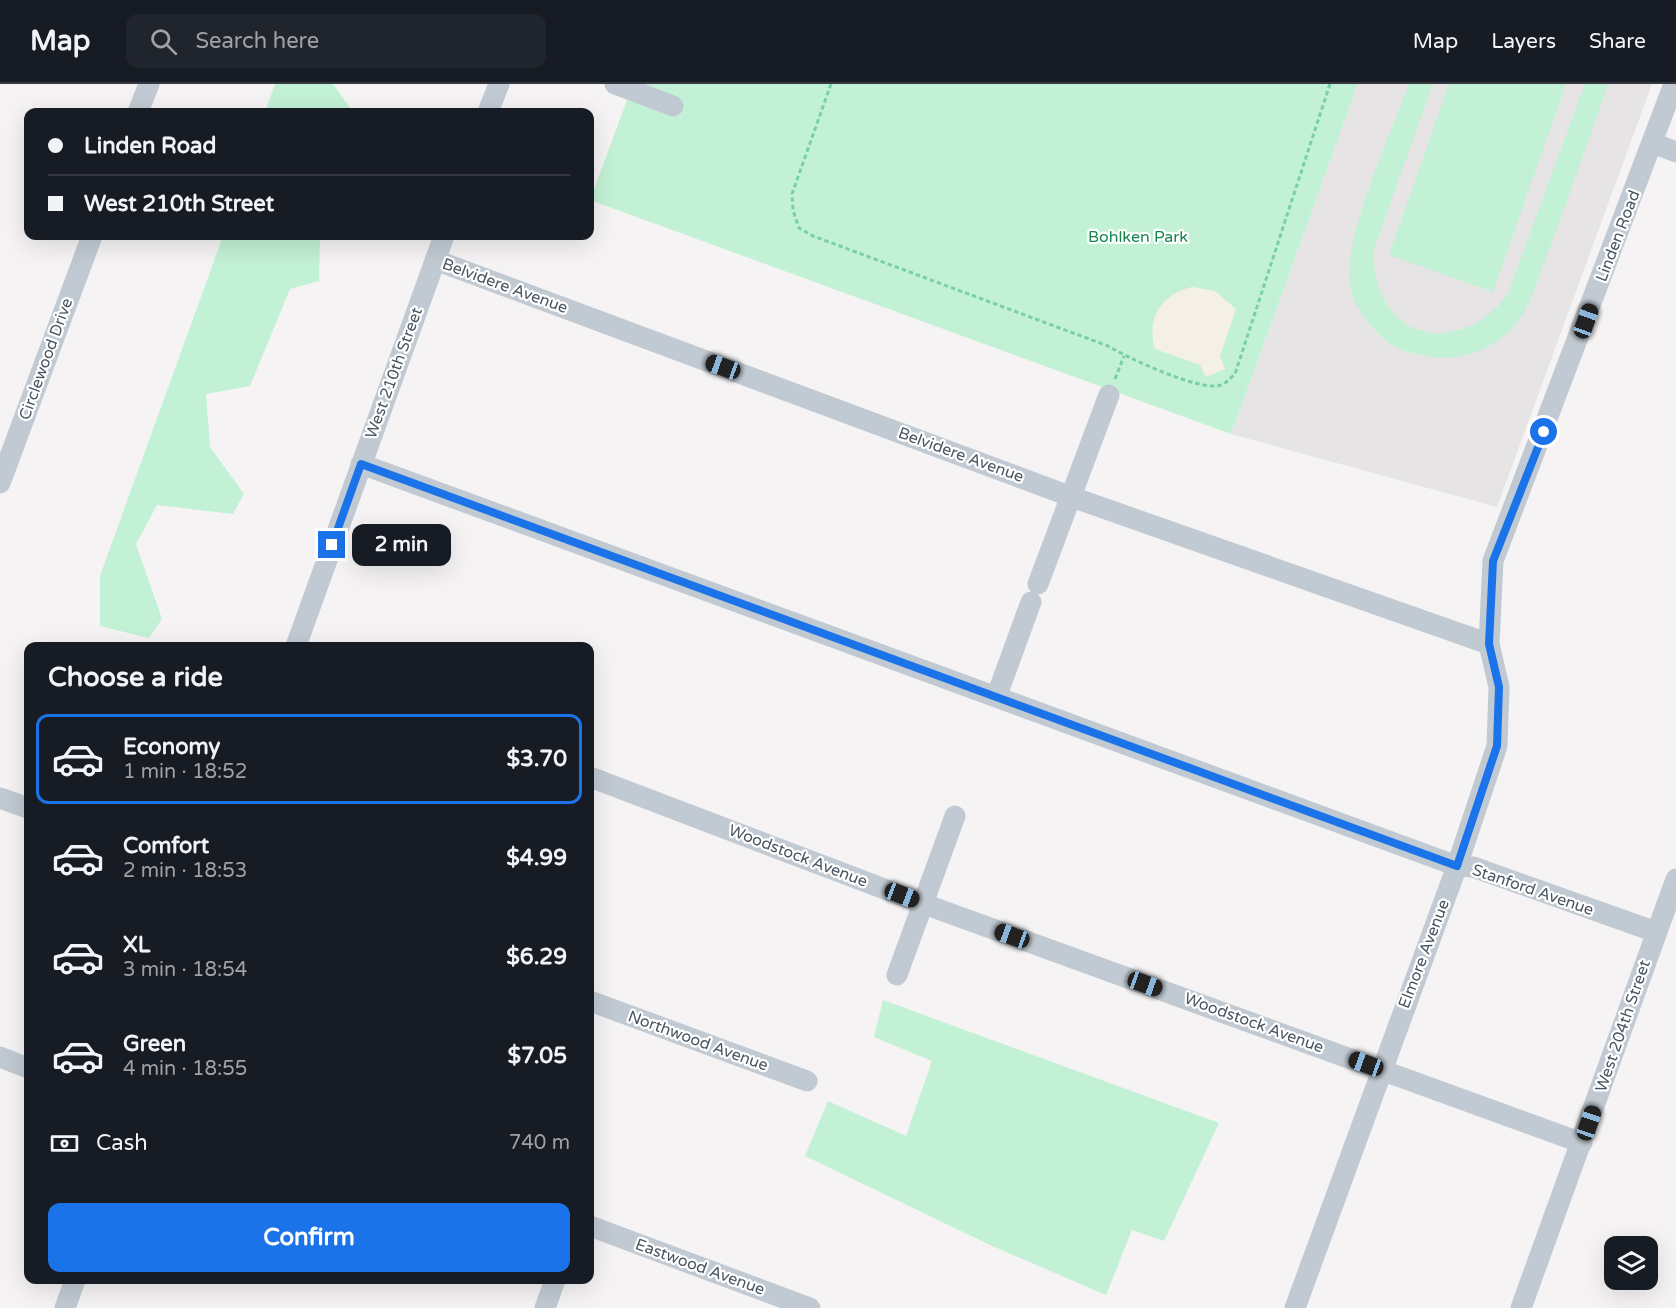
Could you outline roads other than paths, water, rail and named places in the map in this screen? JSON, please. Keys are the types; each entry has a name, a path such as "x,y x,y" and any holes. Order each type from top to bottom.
{"street":[{"path":"140,108 149,84"},
{"path":"490,108 499,84"},
{"path":"615,84 673,106"},
{"name":"Linden Road","path":"1492,590 1493,561 1674,84"},
{"path":"1653,144 1676,152"},
{"name":"Circlewood Drive","path":"0,483 91,240"},
{"name":"West 210th Street","path":"297,642 442,240"},
{"name":"Belvidere Avenue","path":"435,260 1072,497 1489,644"},
{"path":"997,695 1109,395"},
{"name":"Stanford Avenue","path":"361,464 997,695 1457,866 1473,867 1656,932"},
{"name":"Elmore Avenue","path":"1294,1308 1457,866 1497,746 1499,687 1489,644 1492,590"},
{"name":"Woodstock Avenue","path":"594,779 924,904 1582,1143"},
{"path":"0,798 24,807"},
{"path":"897,975 955,816"},
{"name":"West 204th Street","path":"1521,1308 1676,879"},
{"name":"Northwood Avenue","path":"594,1002 807,1081"},
{"path":"0,1058 24,1067"},
{"name":"Eastwood Avenue","path":"594,1227 810,1308"},
{"path":"65,1308 74,1284"},
{"path":"545,1308 554,1284"}],"park label":[{"name":"Bohlken Park","path":"1138,237"}]}
